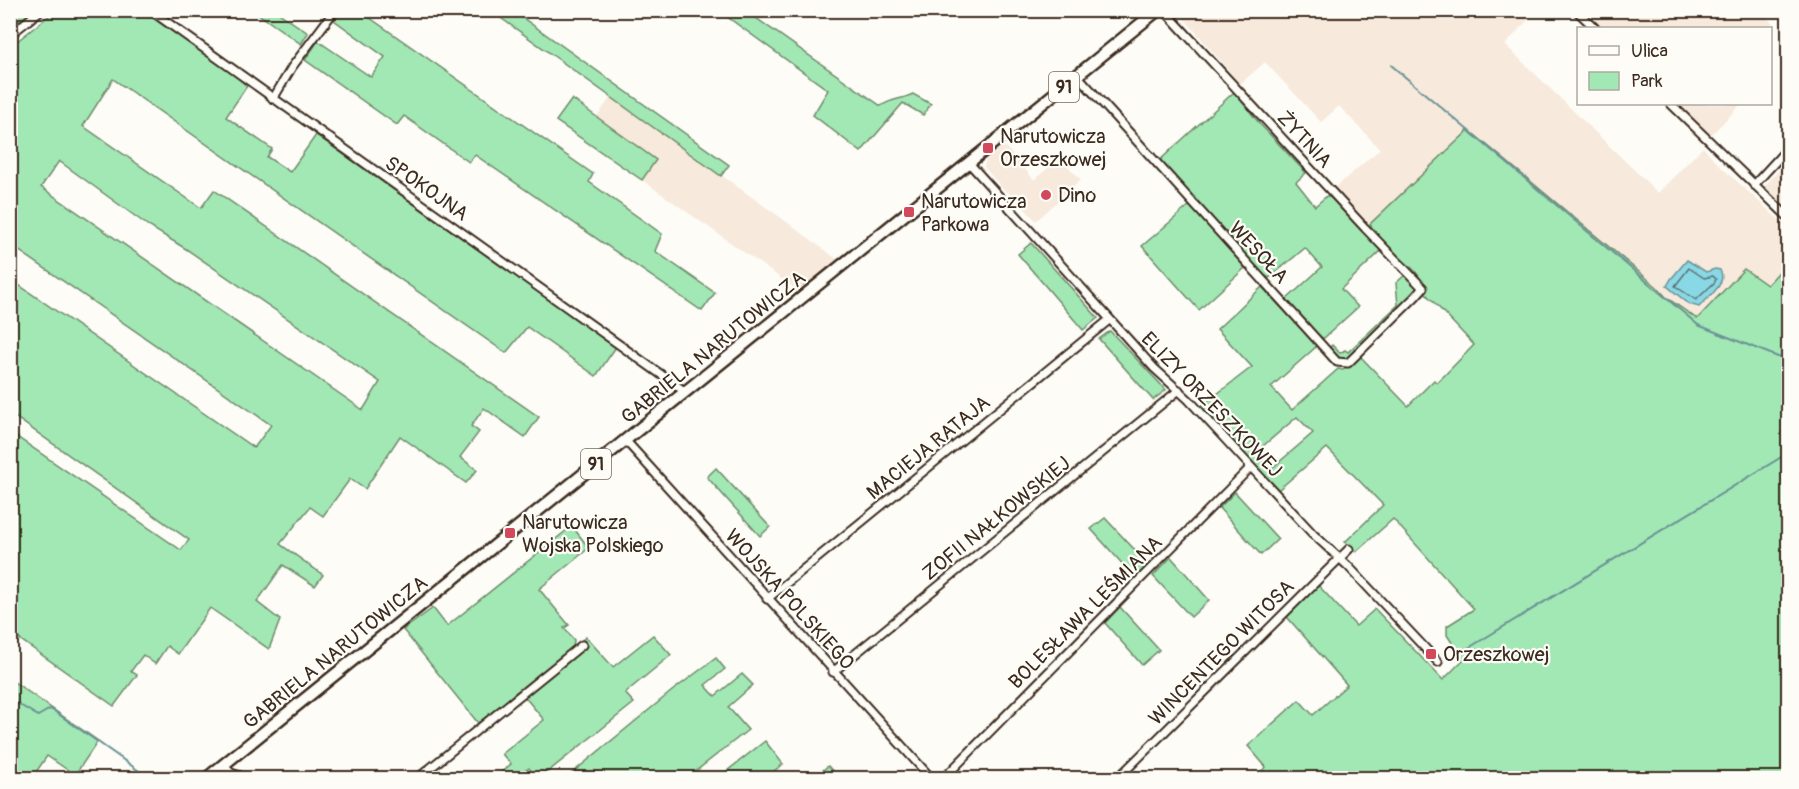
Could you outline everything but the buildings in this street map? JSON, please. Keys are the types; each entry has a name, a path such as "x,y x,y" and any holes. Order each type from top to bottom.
{"main road":[{"name":"GABRIELA NARUTOWICZA","path":"207,778 1158,10"}],"street":[{"path":"10,35 41,10"},
{"name":"SPOKOJNA","path":"150,10 684,393"},
{"path":"273,99 292,66 335,10"},
{"path":"1136,10 1147,20"},
{"name":"ŻYTNIA","path":"1164,10 1423,288"},
{"path":"1576,10 1593,27"},
{"name":"WESOŁA","path":"1078,76 1337,362 1348,363 1423,288"},
{"path":"1672,105 1788,217"},
{"path":"1754,185 1788,148"},
{"name":"ELIZY ORZESZKOWEJ","path":"969,163 1154,368 1179,390 1312,534 1339,558 1438,662"},
{"name":"MACIEJA RATAJA","path":"767,599 1109,320"},
{"name":"ZOFII NAŁKOWSKIEJ","path":"833,672 1179,390"},
{"name":"WOJSKA POLSKIEGO","path":"626,441 931,778"},
{"name":"BOLESŁAWA LEŚMIANA","path":"944,778 1250,468"},
{"name":"WINCENTEGO WITOSA","path":"1118,778 1349,549"},
{"path":"418,778 582,645"},
{"path":"223,765 231,773 247,778"}],"shaded area":[{"path":"1178,11 1536,11 1505,45 1658,193 1703,147 1721,167 1788,228 1788,262 1767,285 1744,270 1698,320 1666,297 1657,287 1469,130 1370,224 1335,188 1380,149 1339,106 1321,122 1265,62 1240,84"},
{"path":"1584,11 1760,11 1773,24 1770,27 1602,27"},
{"path":"611,97 838,260 799,291 642,180 655,160 596,118"},
{"path":"1680,105 1740,105 1711,135"},
{"path":"1004,145 1034,180 1060,158 1081,180 1036,221 984,167 986,160"},
{"path":"1788,160 1788,210 1764,187"}],"green space":[{"path":"11,10 33,10 33,11 11,27"},
{"path":"341,10 360,11 593,174 589,182 662,234 655,251 715,293 702,311 475,155 469,162 404,116 397,125 305,60 318,41 371,77 385,57 334,20"},
{"path":"55,11 146,11 247,86 226,117 272,149 267,157 290,172 316,135 616,347 596,376 527,327 506,353 113,79 83,126 201,208 214,190 539,417 525,437 484,408 471,426 479,432 460,457 477,470 466,483 400,436 365,489 350,479 323,516 310,507 280,544 323,575 315,586 283,565 257,602 280,620 269,649 210,608 178,654 167,646 155,664 143,655 131,671 137,675 114,706 11,633 11,433 181,550 189,540 11,414 10,279 254,448 271,425 11,245 11,46","holes":["59,161 150,227 186,249 380,382 363,410 41,187"]},
{"path":"254,11 276,11 308,33 301,44"},
{"path":"491,11 513,11 729,165 721,176"},
{"path":"719,11 746,11 881,106 913,94 931,104 923,115 903,103 861,152 813,115 828,90"},
{"path":"1234,92 1260,124 1306,173 1296,182 1315,206 1328,195 1381,251 1341,289 1358,307 1324,338 1318,337 1287,303 1287,299 1322,267 1305,248 1269,278 1259,272 1160,160"},
{"path":"572,99 656,160 642,180 556,121"},
{"path":"1469,130 1657,287 1666,297 1697,319 1744,269 1767,285 1788,262 1788,778 1253,778 1266,767 1248,746 1299,700 1313,715 1347,685 1287,617 1318,585 1356,626 1375,609 1443,680 1463,660 1447,635 1447,626 1474,609 1393,519 1356,552 1345,542 1383,505 1327,448 1278,490 1200,407 1252,367 1217,329 1262,287 1317,346 1271,387 1292,410 1338,369 1343,370 1360,356 1408,406 1434,380 1437,383 1474,345 1426,294 1424,285 1414,270 1380,240 1370,224","holes":["1297,417 1313,433 1271,469 1256,452"]},
{"path":"1190,205 1245,268 1199,310 1142,246"},
{"path":"1031,243 1098,318 1083,330 1018,254"},
{"path":"1407,273 1418,286 1415,293 1347,358 1339,359 1329,348 1332,345 1340,353 1345,350 1348,352 1398,305 1396,283"},
{"path":"1110,331 1166,390 1153,400 1099,339"},
{"path":"716,468 770,527 760,536 707,477"},
{"path":"1235,492 1278,539 1261,555 1219,508"},
{"path":"1105,518 1149,565 1136,579 1091,529"},
{"path":"572,526 589,548 539,589 569,625 564,628 574,640 573,649 521,692 519,691 478,723 403,630 433,608 447,626"},
{"path":"1171,557 1209,600 1191,617 1153,576"},
{"path":"1120,607 1159,650 1142,665 1105,623"},
{"path":"653,635 671,655 625,693 634,703 540,778 537,778 529,768 515,778 500,778 498,775 511,764 502,754 544,720 524,696 587,646 582,640 586,637 613,667"},
{"path":"716,658 725,669 705,685 715,696 742,674 753,685 728,707 748,730 687,778 566,778 672,691"},
{"path":"10,679 98,741 75,775 47,756 36,772 45,778 11,778"},
{"path":"765,741 783,764 774,771 784,778 718,778"},
{"path":"828,766 839,778 813,778"}],"water":[{"path":"1687,260 1706,272 1720,270 1722,275 1716,290 1699,307 1689,304 1667,286"}],"waterway":[{"path":"1391,65 1698,325 1788,361"},
{"path":"1467,649 1788,453"},
{"path":"10,699 38,716 50,709 54,711 149,778"}],"place":[{"name":"Narutowicza Orzeszkowej","path":"988,148"},
{"name":"Dino","path":"1046,195"},
{"name":"Narutowicza Parkowa","path":"909,212"},
{"name":"Narutowicza Wojska Polskiego","path":"510,533"},
{"name":"Orzeszkowej","path":"1431,654"}]}
